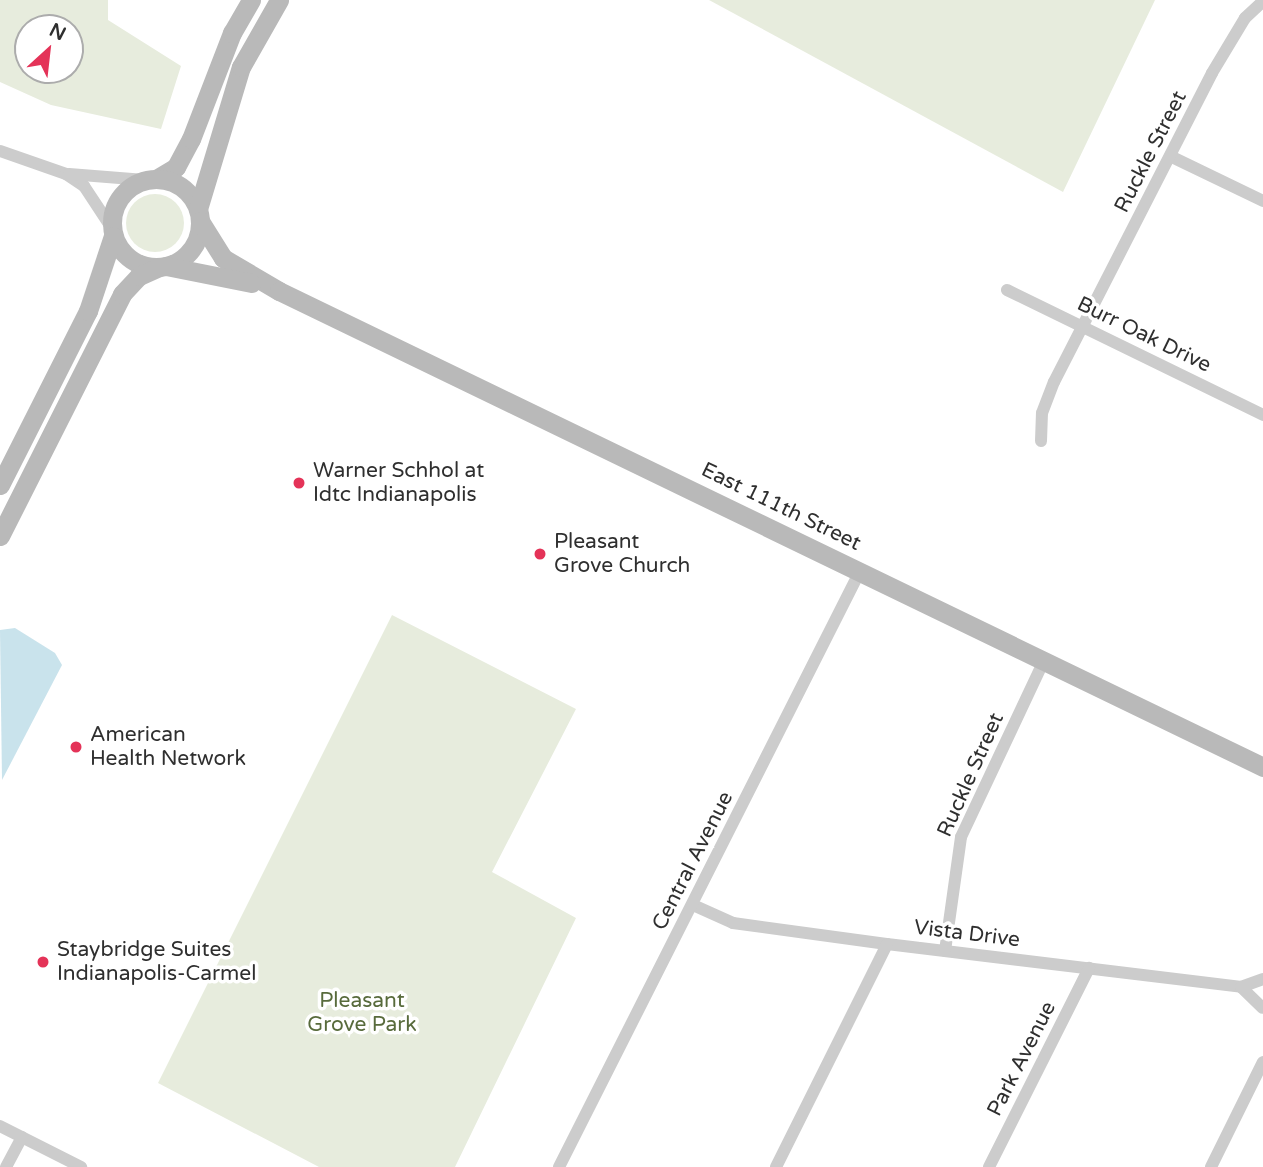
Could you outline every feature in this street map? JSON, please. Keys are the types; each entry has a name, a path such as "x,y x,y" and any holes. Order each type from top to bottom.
{"main road":[{"path":"0,485 88,311 112,231 116,202 134,184 152,179 176,167 191,139 232,33 251,0"},
{"path":"0,536 122,294 143,273 163,266 191,249 237,77 279,0"},
{"path":"152,179 183,188 199,215"},
{"name":"East 111th Street","path":"199,215 223,258 279,291 1263,767"},
{"path":"112,231 131,259 163,266"},
{"name":"East 111th Street","path":"163,266 218,273 279,291"}],"street":[{"name":"Ruckle Street","path":"1041,441 1047,400 1083,327 1234,34 1263,1"},
{"path":"0,151 66,174 152,179"},
{"path":"1172,157 1263,201"},
{"path":"66,174 93,194 112,231"},
{"name":"Burr Oak Drive","path":"1007,290 1263,415"},
{"name":"Central Avenue","path":"559,1167 860,571"},
{"name":"Ruckle Street","path":"945,951 961,838 1044,661"},
{"name":"Vista Drive","path":"693,905 733,923 887,944 1241,987 1263,979"},
{"path":"776,1167 887,944"},
{"name":"Park Avenue","path":"989,1167 1089,968"},
{"path":"1241,987 1263,1009"},
{"path":"1211,1167 1263,1062"},
{"path":"0,1126 80,1167"},
{"path":"6,1167 22,1137"}],"green space":[{"path":"0,0 108,0 108,20 181,66 161,129 51,105 0,82"},
{"path":"709,0 1155,0 1063,192"},
{"path":"149,194 161,194 176,202 184,217 184,229 176,244 161,252 149,252 134,244 126,229 126,217 134,202"},
{"name":"Pleasant Grove Park","path":"392,615 576,709 492,872 576,918 455,1167 319,1167 158,1083"}],"water":[{"path":"15,628 55,653 62,665 2,780 0,630"}],"place":[{"name":"Warner Schhol at Idtc Indianapolis","path":"299,483"},
{"name":"Pleasant Grove Church","path":"540,554"},
{"name":"American Health Network","path":"76,747"},
{"name":"Staybridge Suites Indianapolis-Carmel","path":"43,962"}]}
